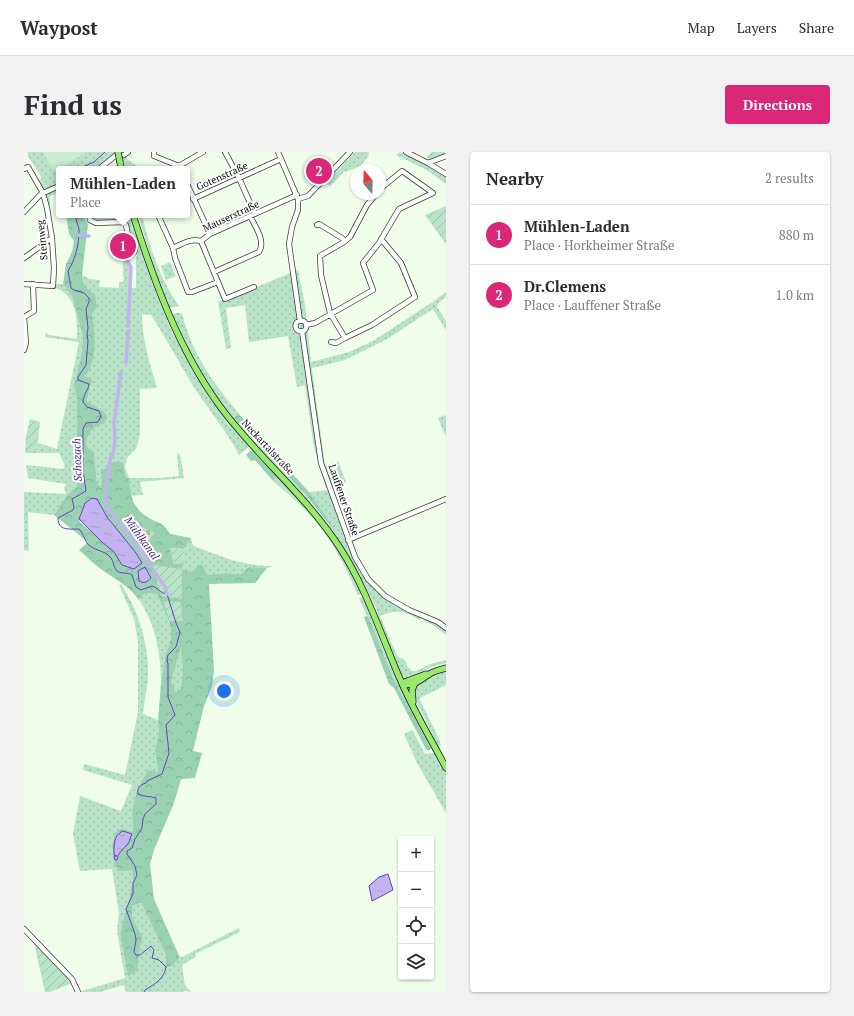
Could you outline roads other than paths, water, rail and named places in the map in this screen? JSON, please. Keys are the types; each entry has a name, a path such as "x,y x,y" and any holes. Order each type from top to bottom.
{"main road":[{"path":"119,152 121,166"},
{"name":"Neckartalstraße","path":"134,218 167,310 187,353 220,405 239,429 316,514 352,567 402,683 446,768"},
{"path":"402,683 408,685 415,683 429,674 446,668"},
{"path":"402,683 422,674 429,674"},
{"path":"413,705 412,692 415,683"}],"street":[{"path":"103,166 119,152"},
{"path":"182,166 203,152"},
{"path":"214,272 259,252 261,248 261,242 239,178 225,152"},
{"path":"279,152 298,197 308,196 349,152"},
{"path":"406,152 446,174"},
{"path":"154,153 157,157 175,166"},
{"path":"428,163 446,156"},
{"name":"Gotenstraße","path":"194,199 281,159"},
{"name":"Steinweg","path":"24,169 28,167 43,193 52,238 54,268 53,286 33,284"},
{"path":"306,325 315,323 330,313 373,290 363,263 382,239 399,209 433,193 402,171 386,184"},
{"path":"24,212 43,193 56,187"},
{"path":"190,190 210,234"},
{"name":"Mauserstraße","path":"173,248 190,240 201,240 210,234 252,215 298,197"},
{"name":"Lauffener Straße","path":"298,197 298,210 292,227 289,244 300,321 297,323 296,327 298,330 302,331 322,463 348,540 364,573 372,584 385,596 404,607 438,622 446,628"},
{"path":"345,338 330,313 321,275 320,256 350,237 372,200"},
{"path":"90,218 90,220 96,223 123,222 126,225 129,241"},
{"path":"159,218 173,248 175,258 188,292 196,291 218,282"},
{"path":"317,225 319,224 345,241"},
{"path":"24,258 52,238"},
{"path":"332,342 336,343 372,325 415,297 401,264 382,239"},
{"path":"201,240 225,299 254,287"},
{"path":"24,284 33,284 34,311 24,317 26,344 24,350"},
{"path":"300,321 304,322 306,325"},
{"path":"302,331 305,330 306,325"},
{"path":"348,540 446,499"},
{"path":"24,929 72,979 78,992"}],"water":[{"path":"92,498 97,499 107,517 136,553 142,563 134,569 122,565 114,552 79,519 85,503"},
{"path":"145,567 151,578 142,582 139,581 138,571"},
{"path":"123,831 132,834 128,844 120,853 117,860 115,860 114,856 117,856 114,855 115,841 117,835"},
{"path":"388,874 393,890 372,901 369,886 379,877"}],"waterway":[{"name":"Schozach","path":"85,166 94,162 105,152"},
{"name":"Schozach","path":"76,218 79,236 75,257 68,271 71,288 84,293 89,298 86,309 88,328 86,365 78,377 78,380 89,384 83,402 87,407 99,411 101,416 98,422 86,423 83,429 83,470 86,491 72,499 74,507 73,510 58,518 58,522 62,527 79,529 89,545 94,549 106,553 110,557 117,571 132,575 136,587 141,590 152,586 167,594 180,632 176,647 168,655 167,659 168,697 175,715 166,725 169,753 162,774 147,781 139,788 138,794 156,798 156,804 145,814 142,828 135,839 132,848 127,851 127,854 135,866 137,875 133,883 133,894 126,909 135,934 136,940 134,952 136,955 140,955 151,946 154,950 152,958 159,960 166,967 161,978 144,992"},
{"name":"Mühlkanal","path":"78,235 89,236"},
{"name":"Mühlkanal","path":"114,246 127,260 131,267 128,326"},
{"name":"Mühlkanal","path":"126,363 128,331"},
{"name":"Mühlkanal","path":"106,487 110,460 114,450 114,423 121,372"},
{"name":"Mühlkanal","path":"106,492 106,503 109,510 133,540 165,587 167,594"}],"place":[{"name":"Dr.Clemens","path":"319,171"},
{"name":"Mühlen-Laden","path":"123,246"}]}
